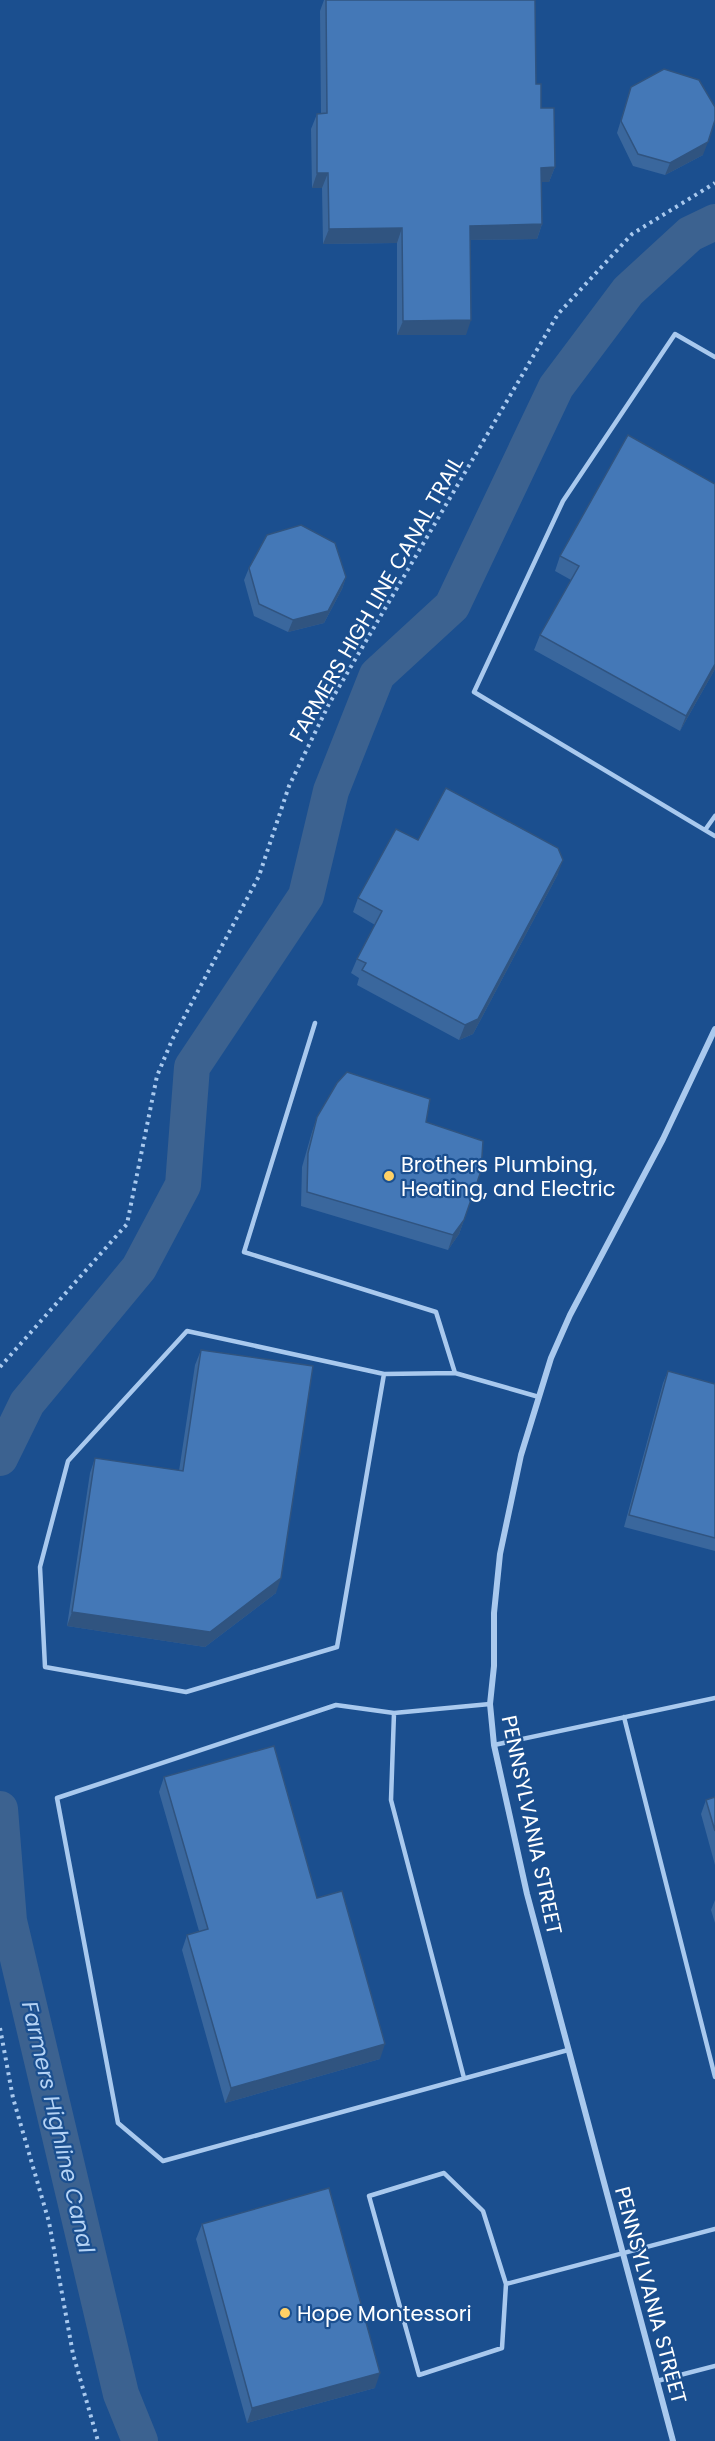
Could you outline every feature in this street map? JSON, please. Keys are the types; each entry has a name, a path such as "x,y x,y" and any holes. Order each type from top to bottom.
{"street":[{"name":"PENNSYLVANIA STREET","path":"673,2441 527,1894 494,1745 490,1704 500,1554 521,1455 551,1358 570,1315 663,1139 715,1029"}],"lane":[{"path":"715,357 675,334 563,501 474,692 715,836"},
{"path":"705,830 715,816"},
{"path":"315,1023 244,1252 436,1312 455,1373"},
{"path":"384,1374 337,1647 186,1692 45,1667 40,1567 68,1461 187,1331 384,1374 455,1373 539,1397"},
{"path":"494,1745 715,1698"},
{"path":"490,1704 394,1713 336,1704 57,1798 118,2123 163,2161 568,2050"},
{"path":"394,1713 391,1800 464,2078"},
{"path":"624,1717 715,2077"},
{"path":"444,2174 483,2211 506,2284 502,2348 419,2375 369,2196 444,2174"},
{"path":"506,2284 715,2229"},
{"path":"657,2381 715,2366"}],"path":[{"name":"FARMERS HIGH LINE CANAL TRAIL","path":"0,1367 127,1224 157,1076 172,1040 259,876 289,786 329,704 558,314 632,234 715,183"},
{"path":"0,2028 13,2098 49,2222 73,2354 98,2441"}],"building":[{"path":"326,0 535,0 536,84 541,84 541,108 554,108 555,167 541,168 542,224 470,226 471,320 403,321 402,228 329,229 328,173 317,173 317,114 327,113"},
{"path":"664,69 699,80 715,107 715,120 708,142 670,163 638,154 621,121 631,87"},
{"path":"628,435 715,484 715,664 686,716 540,635 579,566 560,556"},
{"path":"301,525 335,543 346,577 328,611 293,620 259,604 249,568 267,535"},
{"path":"446,788 558,848 563,860 478,1019 465,1025 362,970 366,963 357,959 382,911 358,898 396,829 418,840"},
{"name":"Brothers Plumbing, Heating, and Electric","path":"347,1072 430,1099 426,1122 483,1141 481,1171 464,1220 453,1235 307,1192 308,1153 317,1117 337,1083"},
{"path":"201,1350 313,1366 281,1578 210,1632 72,1612 95,1458 183,1471"},
{"path":"668,1371 715,1384 715,1538 629,1515"},
{"path":"274,1746 317,1898 342,1891 385,2044 231,2088 187,1935 208,1929 164,1777"},
{"path":"715,1797 715,1831 706,1800"},
{"name":"Hope Montessori","path":"329,2188 380,2373 252,2408 202,2224"}],"waterway":[{"name":"Farmers Highline Canal","path":"0,1458 27,1403 139,1268 183,1185 192,1067 306,896 331,791 377,675 452,606 556,387 628,291 690,234 715,222"},
{"name":"Farmers Highline Canal","path":"0,1809 9,1921 121,2394 140,2441"}],"place":[{"name":"Brothers Plumbing, Heating, and Electric","path":"389,1176"},
{"name":"Hope Montessori","path":"285,2313"}]}
